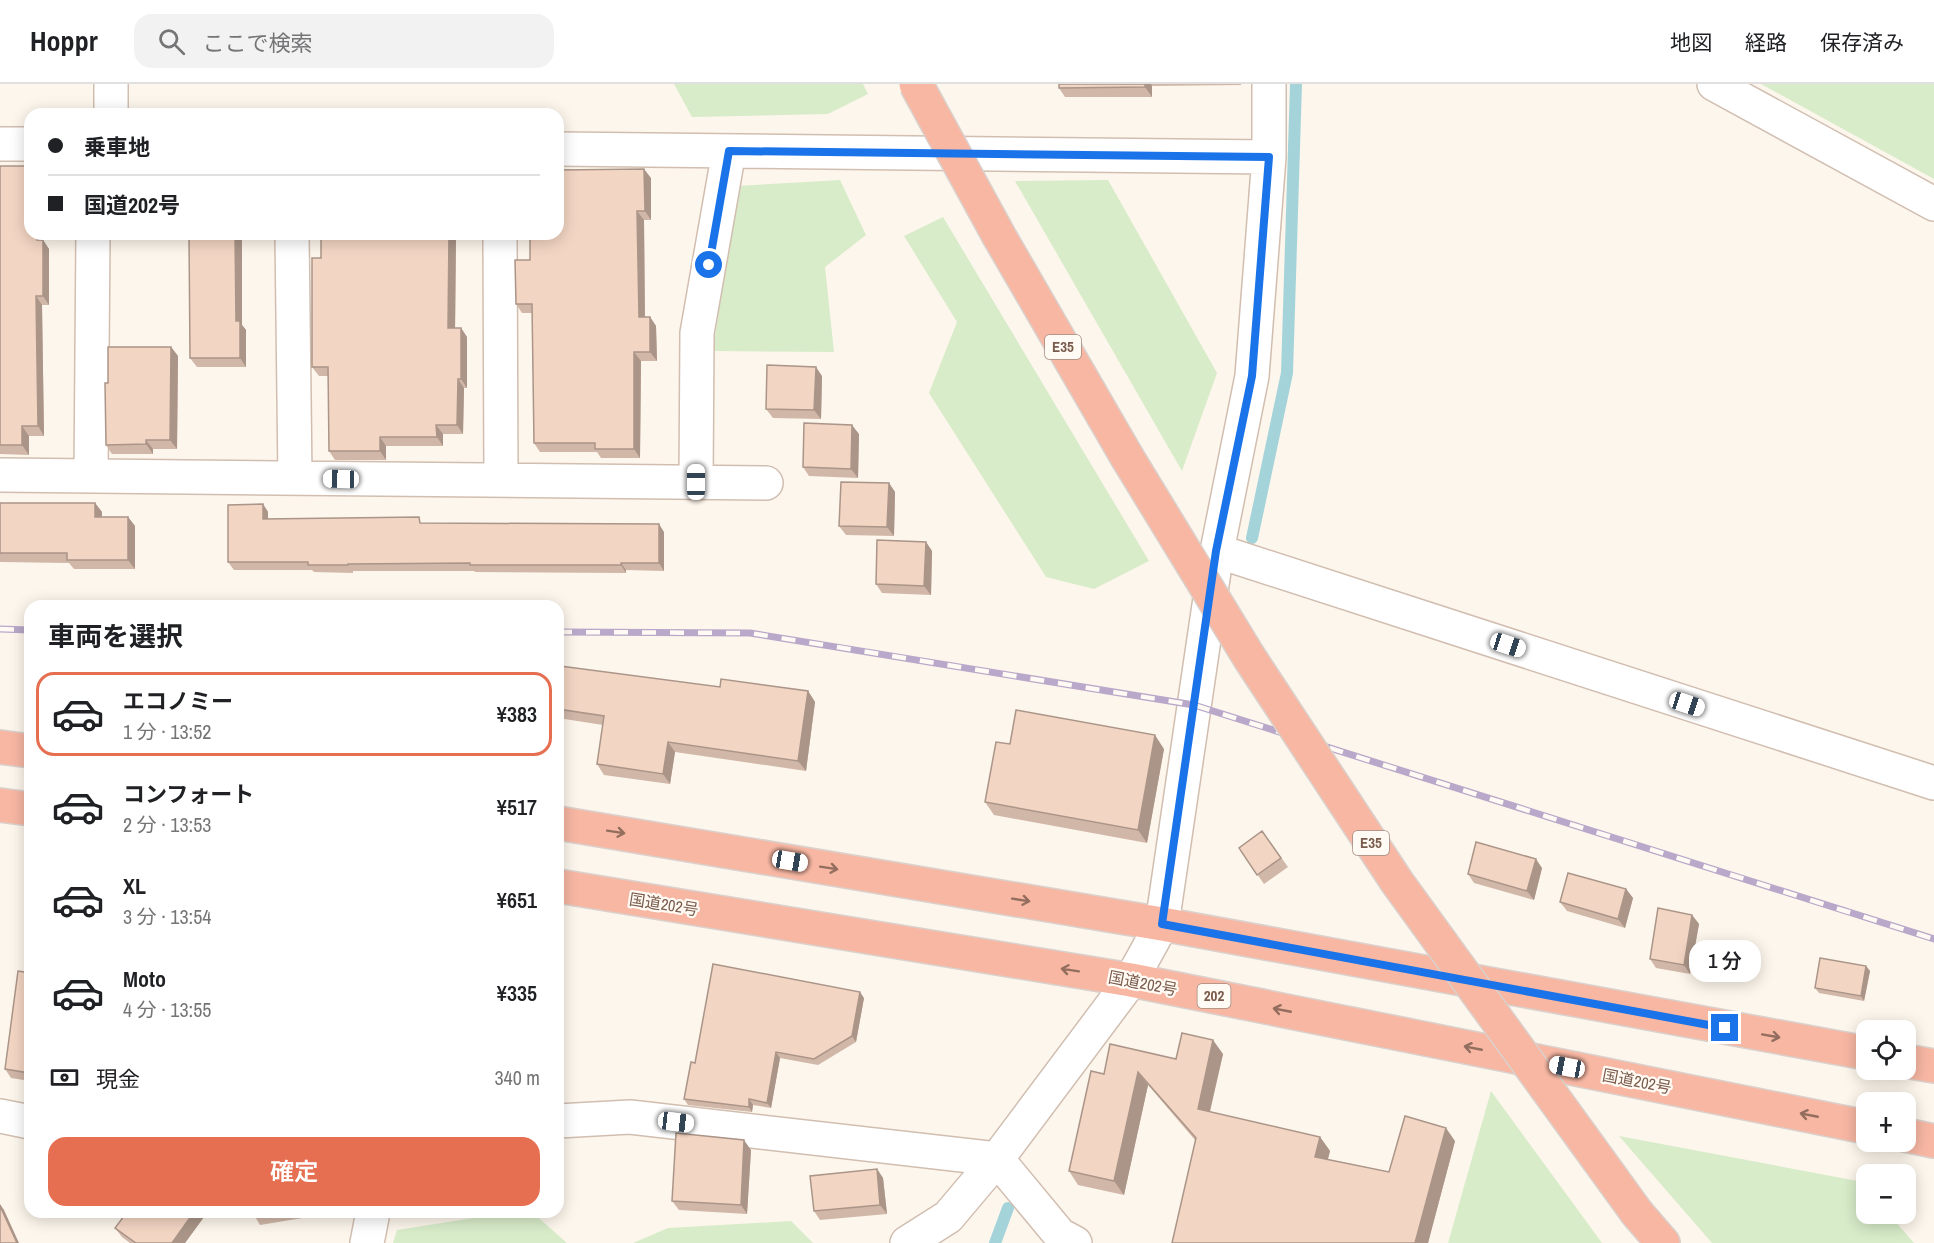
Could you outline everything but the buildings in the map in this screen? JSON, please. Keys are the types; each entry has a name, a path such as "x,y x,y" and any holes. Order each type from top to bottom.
{"highway":[{"name":"E35","path":"916,84 999,236 1127,458 1249,657 1396,882 1637,1213 1663,1243"},
{"path":"0,747 24,749"},
{"path":"0,805 24,808"},
{"path":"564,824 1162,924 1856,1051"},
{"name":"国道202号","path":"564,887 1131,980 1856,1125"},
{"path":"1916,1062 1934,1066"},
{"path":"1916,1137 1934,1141"}],"street":[{"path":"111,84 111,108"},
{"path":"907,1243 948,1217 998,1159 1131,980 1162,924 1216,551 1252,376 1269,157 1269,84"},
{"path":"1714,84 1934,204"},
{"path":"0,144 24,144"},
{"path":"564,149 1269,157"},
{"path":"696,482 697,333 729,151"},
{"path":"91,476 93,240"},
{"path":"292,240 295,478"},
{"path":"500,240 501,480"},
{"path":"0,475 766,483"},
{"path":"1216,551 1934,783"},
{"path":"0,1116 24,1121"},
{"path":"564,1121 630,1117 998,1159 1060,1235 1075,1243"},
{"path":"367,1243 372,1218"}],"green space":[{"path":"674,84 863,84 868,94 828,114 692,117"},
{"path":"1761,84 1934,84 1934,179"},
{"path":"840,180 866,235 825,267 834,352 713,351 736,186"},
{"path":"1108,180 1217,373 1182,471 1015,181"},
{"path":"943,217 1149,561 1094,589 1046,577 929,393 957,322 904,236"},
{"path":"1491,1091 1602,1243 1448,1243"},
{"path":"1619,1136 1856,1181 1856,1224 1898,1224 1914,1243 1712,1243"},
{"path":"473,1218 539,1218 567,1243 393,1243 397,1230"},
{"path":"791,1221 813,1243 633,1243 668,1228"}],"waterway":[{"path":"1252,538 1287,373 1296,84"},
{"path":"995,1243 1008,1208"}],"railway":[{"path":"0,629 24,630"},
{"path":"564,632 750,633 1194,705 1934,939"}],"route":[{"path":"709,265 729,151 1269,157 1252,376 1216,551 1162,924 1725,1028"}]}
